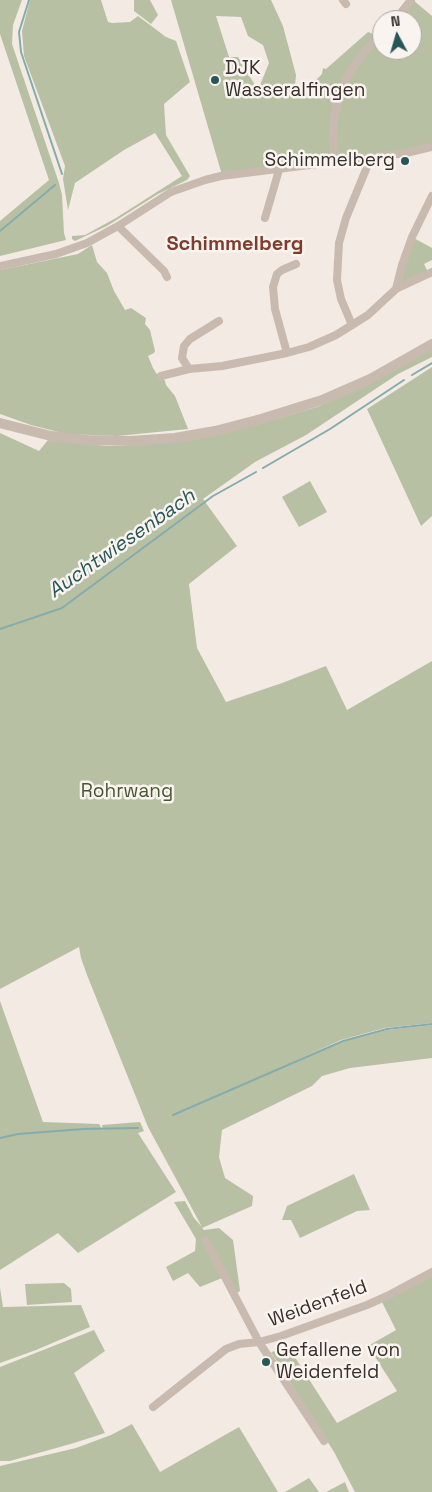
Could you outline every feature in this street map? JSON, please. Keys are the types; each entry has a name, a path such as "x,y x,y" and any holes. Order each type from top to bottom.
{"street":[{"path":"403,10 411,0"},
{"path":"336,162 333,141 334,118 340,93 350,72 372,44"},
{"path":"0,266 73,249 118,226 172,192 204,180 221,176 406,153 432,147"},
{"path":"352,325 341,299 337,280 339,243 346,218 369,158"},
{"path":"264,218 279,170"},
{"path":"396,289 412,236 432,196"},
{"path":"118,226 167,276"},
{"path":"287,354 275,309 274,287 277,274 296,264"},
{"path":"161,376 189,369 222,366 287,354 318,343 368,314 396,289 432,272"},
{"path":"189,369 182,358 184,346 190,339 219,322"},
{"path":"0,422 51,436 88,440 130,441 175,438 215,431 322,400 370,379 432,344"},
{"name":"Weidenfeld","path":"206,1241 259,1342 324,1441"},
{"name":"Weidenfeld","path":"153,1407 226,1349 239,1344 259,1342 332,1317 387,1296 432,1272"}],"green space":[{"path":"0,0 22,0 13,25 12,44 59,183 62,195 66,240 0,256 0,221 49,180 0,34"},
{"path":"30,0 101,0 108,22 112,23 130,22 138,16 166,37 176,41 190,82 164,104 166,135 190,176 187,180 158,194 107,226 75,241 72,239 72,236 85,235 116,218 182,176 155,133 124,150 75,183 68,210 63,179 65,166 24,56 22,31"},
{"path":"134,0 150,0 158,15 151,24 134,11"},
{"path":"171,0 271,0 283,26 296,75 294,97 322,74 323,68 326,69 368,32 372,34 372,45 338,93 334,161 222,175","holes":["216,16 241,17 248,36 263,45 269,63 258,90 238,57 229,57"]},
{"path":"413,0 432,16 432,146 337,161 334,142 341,93 351,72 372,47 372,60 422,60 422,10 405,10"},
{"path":"412,237 432,248 432,260 424,264 429,274 396,289"},
{"path":"92,245 97,262 107,273 114,291 125,310 131,308 146,318 145,324 150,330 155,351 148,356 158,376 164,378 166,385 175,396 188,429 117,436 66,434 31,425 0,414 0,270 78,254"},
{"name":"Rohrwang","path":"432,348 432,357 398,374 306,435 255,462 203,499 237,546 189,584 197,648 226,702 326,666 347,710 432,661 432,1023 385,1028 341,1040 251,1081 343,1041 387,1030 432,1025 432,1058 350,1068 322,1076 312,1086 222,1130 219,1157 225,1178 253,1196 252,1206 202,1228 204,1230 219,1228 233,1240 240,1291 234,1295 222,1278 200,1287 188,1273 173,1281 166,1267 195,1251 196,1239 174,1202 185,1201 194,1218 202,1227 148,1127 87,975 79,947 0,989 0,433 39,451 48,440 125,446 256,425 320,406"},
{"path":"432,367 432,516 421,526 367,409"},
{"path":"310,481 327,512 299,527 282,497"},
{"path":"0,1001 43,1122 99,1124 103,1131 102,1125 140,1122 144,1131 138,1133 176,1192 78,1253 58,1233 0,1270"},
{"path":"354,1174 370,1210 357,1211 300,1238 291,1220 282,1220 287,1206"},
{"path":"432,1276 432,1492 355,1492 334,1452 271,1352 289,1348 337,1423 397,1391 368,1346 396,1330 382,1302"},
{"path":"64,1283 71,1289 72,1302 27,1305 25,1284"},
{"path":"0,1288 3,1307 81,1305 90,1327 0,1363"},
{"path":"94,1330 105,1351 74,1373 105,1433 10,1461 0,1461 0,1367"},
{"path":"132,1424 160,1472 239,1427 278,1492 0,1492 0,1466 76,1448 111,1435"},
{"path":"309,1478 319,1492 285,1492"},
{"path":"345,1482 349,1492 326,1492"}],"waterway":[{"path":"29,0 19,32 21,52 62,174"},
{"path":"0,231 55,185"},
{"name":"Auchtwiesenbach","path":"412,375 432,363"},
{"name":"Auchtwiesenbach","path":"263,468 330,429 404,380"},
{"name":"Auchtwiesenbach","path":"0,629 62,608 213,496 256,472"},
{"path":"173,1115 343,1041 387,1029 432,1024"},
{"path":"0,1138 18,1134 83,1129 138,1128"}],"place":[{"name":"DJK Wasseralfingen","path":"215,80"},
{"name":"Schimmelberg","path":"405,161"},
{"name":"Gefallene von Weidenfeld","path":"266,1362"}],"district":[{"name":"Schimmelberg","path":"235,245"}]}
